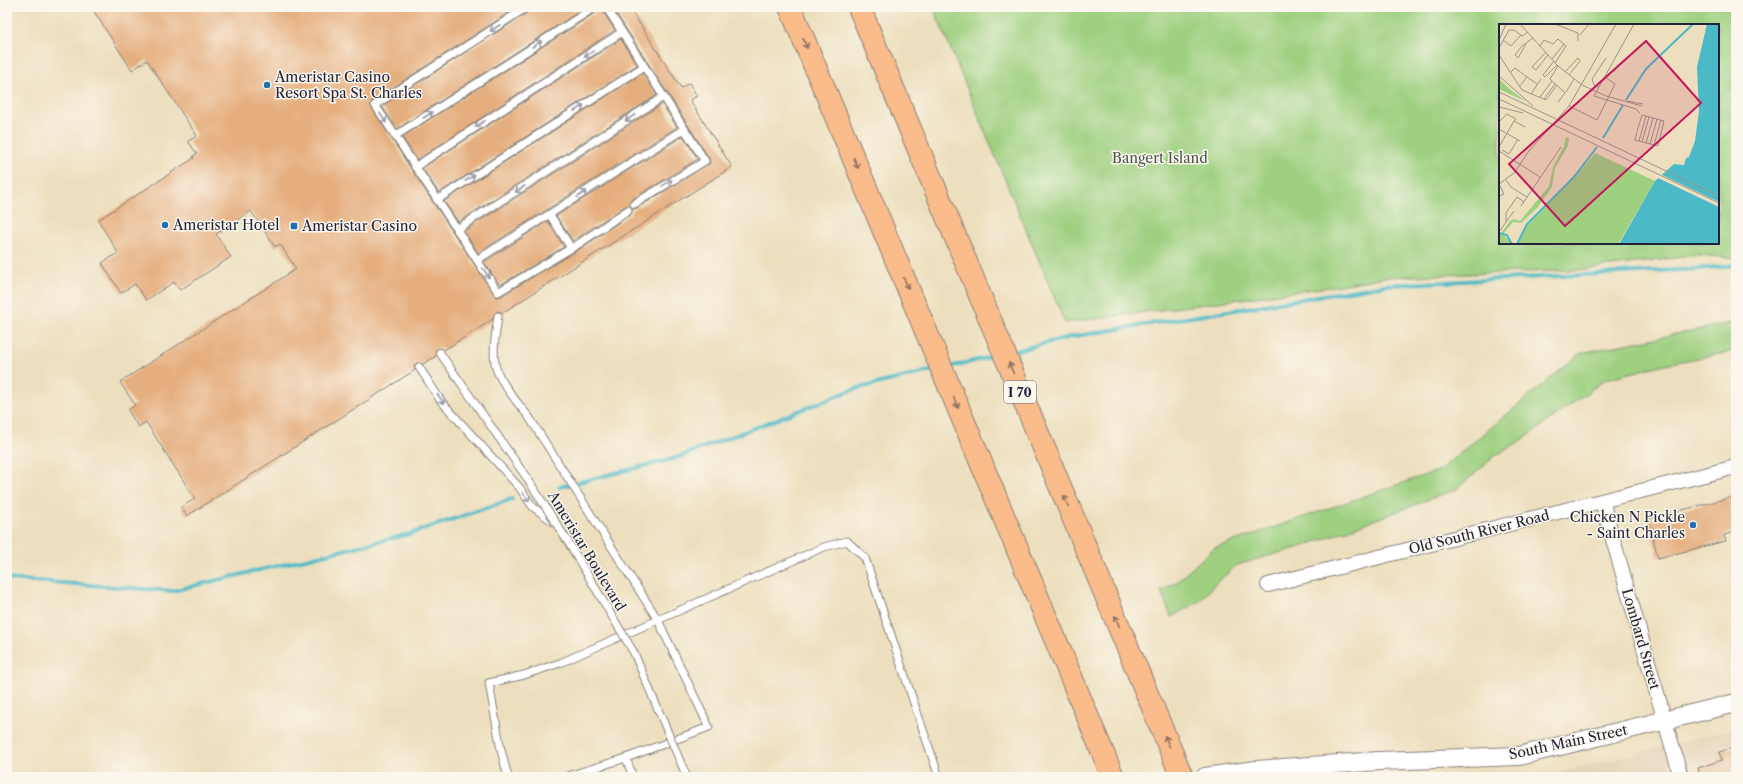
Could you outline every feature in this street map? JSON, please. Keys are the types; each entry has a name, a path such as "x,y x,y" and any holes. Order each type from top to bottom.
{"highway":[{"path":"790,7 1113,777"},
{"name":"I 70","path":"859,7 1182,777"}],"street":[{"name":"Old South River Road","path":"1268,584 1736,466"},
{"name":"Lombard Street","path":"1602,501 1681,777"},
{"name":"South Main Street","path":"1205,777 1256,770 1363,762 1519,756 1736,703"}],"lane":[{"path":"528,7 375,105 498,292 571,248 628,210"},
{"path":"395,136 595,7"},
{"path":"606,7 662,97 705,161 634,204"},
{"path":"415,167 622,32"},
{"path":"437,200 643,67"},
{"path":"457,230 662,97"},
{"path":"477,260 684,129"},
{"path":"550,215 571,248"},
{"path":"498,316 494,346 497,371 515,399 529,417 603,536 658,620 709,727 626,758 565,777"},
{"name":"Ameristar Boulevard","path":"440,353 529,480 634,653 687,777"},
{"path":"419,367 441,401 519,487 533,507 557,524"},
{"path":"508,777 501,750 489,683 524,675 560,663 824,547 847,541 865,558 940,777"},
{"path":"626,758 633,777"}],"shaded area":[{"path":"1736,729 1736,777 1544,777 1724,731"}],"green space":[{"name":"Bangert Island","path":"933,7 1736,7 1736,258 1699,255 1579,270 1386,277 1329,287 1065,323"},
{"path":"1736,322 1736,351 1666,364 1606,379 1525,438 1495,456 1457,489 1307,545 1237,565 1216,583 1200,601 1171,617 1161,591 1178,581 1214,548 1440,470 1581,353"}],"building":[{"path":"91,7 518,7 372,101 370,105 496,297 501,296 583,247 631,214 633,209 710,163 709,158 612,7 629,7 681,88 689,83 697,96 690,100 732,167 502,313 499,311 496,312 492,320 444,350 442,348 437,349 435,351 436,356 423,364 417,363 414,365 415,370 187,516 181,507 195,499 146,422 138,427 128,410 135,405 120,382 296,269 280,244 275,247 251,211 216,234 231,257 180,290 174,282 146,300 135,284 121,293 102,263 118,253 98,220 194,158 193,156 197,154 188,141 197,136 147,60 132,70"},
{"path":"532,7 586,7 397,129 382,106 530,11"},
{"path":"600,7 615,30 417,160 402,137 598,11"},
{"path":"621,39 637,65 439,193 422,168"},
{"path":"643,73 657,95 458,222 444,201"},
{"path":"662,104 677,127 478,253 464,231"},
{"path":"683,136 698,159 631,200 629,205 625,206 573,241 556,216"},
{"path":"548,221 564,247 500,285 484,262"},
{"name":"Chicken N Pickle - Saint Charles","path":"1736,496 1736,532 1724,535 1726,541 1658,558 1648,519"},
{"path":"1736,747 1736,777 1701,777 1698,768 1722,760 1719,752"}],"waterway":[{"path":"1011,352 1070,337 1386,285 1697,269 1736,265"},
{"path":"949,367 999,355"},
{"path":"559,487 676,458 855,389 934,370"},
{"path":"7,579 172,591 410,534 512,499"}],"place":[{"name":"Ameristar Casino Resort Spa St. Charles","path":"267,85"},
{"name":"Ameristar Hotel","path":"165,225"},
{"name":"Ameristar Casino","path":"294,226"},
{"name":"Chicken N Pickle - Saint Charles","path":"1693,525"}]}
